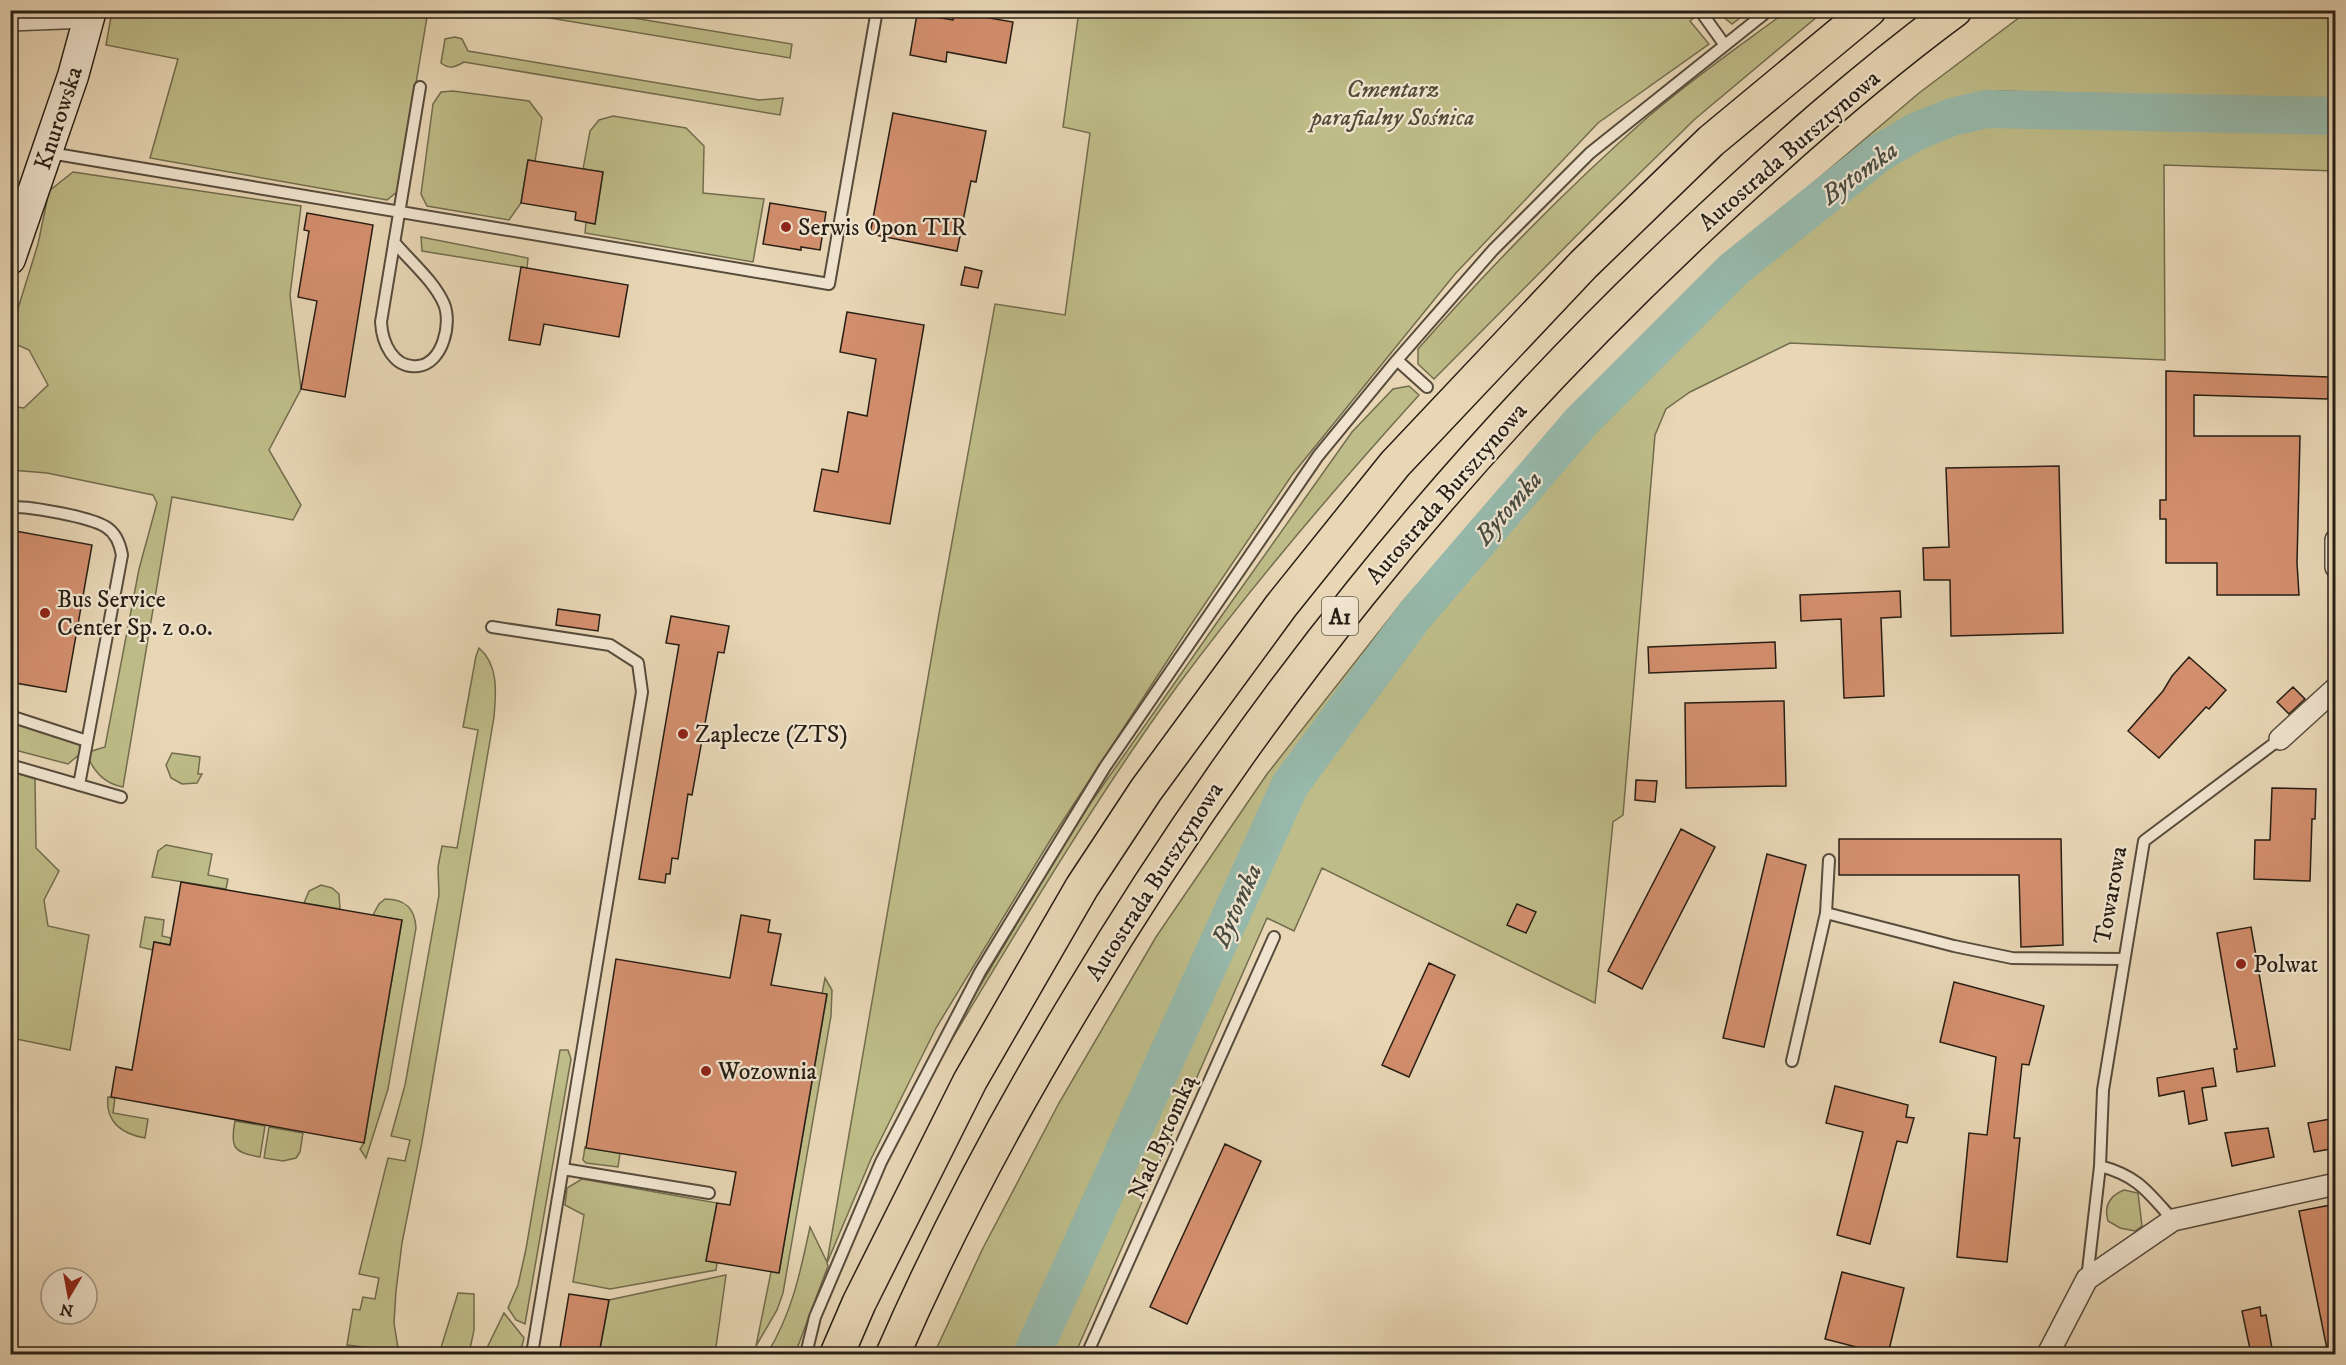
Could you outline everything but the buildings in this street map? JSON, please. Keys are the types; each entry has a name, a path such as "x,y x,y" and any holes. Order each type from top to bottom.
{"highway":[{"name":"A1","path":"837,1354 865,1292 970,1081 1076,897 1146,790 1281,606 1395,464 1584,264 1711,141 1869,10"},
{"name":"Autostrada Bursztynowa","path":"893,1354 966,1201 1024,1090 1128,916 1211,792 1326,634 1449,484 1620,303 1759,172 1866,81 1955,10"}],"street":[{"path":"10,20 90,14"},
{"name":"Knurowska","path":"10,259 73,76 90,14"},
{"path":"2336,540 2336,567"},
{"name":"Towarowa","path":"2280,739 2336,688"},
{"name":"Towarowa","path":"2048,1354 2087,1279 2174,1220 2336,1184"}],"lane":[{"path":"47,152 829,284 877,10"},
{"path":"806,1354 815,1317 881,1162 980,972 1106,767 1249,554 1318,456 1397,360 1493,250 1590,153 1769,10"},
{"path":"1704,16 1725,44"},
{"path":"394,243 434,287 444,303 447,317 440,348 430,361 418,366 402,363 388,352 381,337 381,322 399,211 420,87"},
{"path":"1397,360 1427,387"},
{"path":"10,507 90,520 108,528 119,542 122,555 80,785"},
{"path":"492,627 610,645 638,663 642,692 532,1354"},
{"path":"10,716 87,741"},
{"name":"Towarowa","path":"2087,1279 2100,1166 2103,1089 2144,842 2280,739"},
{"path":"10,765 122,797"},
{"path":"1792,1061 1826,913 1829,860"},
{"path":"1826,913 1954,946 2012,958 2124,959"},
{"name":"Nad Bytomką","path":"1087,1354 1274,938"},
{"path":"2100,1166 2117,1170 2139,1182 2174,1220"},
{"path":"563,1169 709,1193"}],"green space":[{"path":"112,11 428,11 398,191 387,200 150,158 178,59 106,45"},
{"path":"508,11 591,11 792,44 790,58"},
{"name":"Cmentarz parafialny Sośnica","path":"1079,11 1702,11 1690,21 1709,44 1598,123 1455,274 1292,475 1051,839 936,1028 871,1159 827,1263 828,1266 795,1354 767,1354 789,1308 799,1277 810,1227 827,1262 995,304 1065,315 1090,133 1063,127"},
{"path":"1716,11 1749,11 1732,24"},
{"path":"1787,11 1824,11 1695,119 1434,379 1418,364 1418,349 1501,258 1588,171 1666,102"},
{"path":"2028,11 2335,11 2335,100 1998,91 1935,112 1949,129 2023,114 2335,126 2335,171 2164,165 2165,360 1790,343 1690,392 1666,409 1655,435 1623,815 1613,822 1595,1003 1322,868 1294,931 1267,918 1075,1354 934,1354 982,1250 1059,1103 1156,937 1267,774 1404,600 1522,467 1656,327 1767,222 1919,93"},
{"path":"455,37 462,39 468,51 759,100 783,98 780,115 464,62 450,67 441,63 445,39"},
{"path":"453,91 529,101 542,118 535,161 528,160 521,203 509,220 427,206 421,194 433,104 441,92"},
{"path":"613,116 686,128 704,146 703,193 764,199 753,262 585,233 586,222 595,223 603,172 583,169 590,131 599,120"},
{"path":"73,172 301,206 290,295 301,389 269,450 301,505 293,520 172,497 123,787 102,777 88,758 92,751 105,747 139,569 157,503 153,495 47,473 11,470 10,406 24,408 48,385 29,350 11,342 11,331 38,244 49,191"},
{"path":"421,237 528,258 527,268 422,251"},
{"path":"1409,386 1419,395 1265,573 1206,647 1147,729 1058,865 946,1049 977,991 1078,821 1352,432 1393,389"},
{"path":"479,648 490,663 495,680 494,717 422,1142 402,1243 394,1323 399,1354 384,1354 385,1350 347,1345 353,1309 360,1310 363,1297 375,1299 379,1278 359,1274 388,1158 405,1161 410,1140 391,1136 405,1085 439,895 438,867 442,846 457,848 478,730 463,727"},
{"path":"10,720 82,744 81,753 68,764 11,749"},
{"path":"172,753 200,757 198,774 202,774 197,783 182,784 171,778 166,765"},
{"path":"11,771 35,779 36,848 59,871 44,900 48,926 89,935 70,1050 11,1038"},
{"path":"166,845 212,854 208,875 228,879 226,889 152,877 158,851"},
{"path":"321,885 332,888 339,894 340,909 304,903 309,891"},
{"path":"385,899 392,899 408,906 414,915 416,928 388,1089 366,1158 360,1149 364,1143 402,920 373,915"},
{"path":"145,917 164,920 162,936 171,938 170,945 154,942 153,950 140,947"},
{"path":"825,978 832,990 831,1016 783,1293 777,1310 756,1346 771,1272 779,1273 827,995 822,994"},
{"path":"560,1050 568,1050 571,1059 525,1324 516,1320 508,1308 518,1285 526,1249"},
{"path":"108,1097 115,1098 113,1113 148,1119 145,1138 122,1130 112,1120"},
{"path":"235,1121 265,1126 260,1157 239,1151 236,1147 233,1137"},
{"path":"269,1127 303,1133 300,1152 296,1158 283,1161 264,1158"},
{"path":"585,1147 620,1153 618,1167 586,1163 583,1160"},
{"path":"582,1179 717,1203 706,1261 717,1263 716,1270 610,1289 573,1282 584,1215 565,1205 567,1188"},
{"path":"2124,1190 2138,1193 2142,1226 2135,1231 2120,1228 2108,1221 2109,1202"},
{"path":"726,1275 715,1354 599,1354 609,1300"},
{"path":"458,1293 474,1294 474,1330 469,1354 439,1354"},
{"path":"504,1313 524,1338 520,1354 484,1354"}],"waterway":[{"name":"Bytomka","path":"1032,1354 1290,785 1415,615 1580,423 1734,269 1878,154 1915,132 1952,117 1986,109 2336,116"}],"place":[{"name":"Serwis Opon TIR","path":"786,227"},
{"name":"Bus Service Center Sp. z o.o.","path":"45,613"},
{"name":"Zaplecze (ZTS)","path":"683,734"},
{"name":"Polwat","path":"2241,964"},
{"name":"Wozownia","path":"706,1071"}]}
